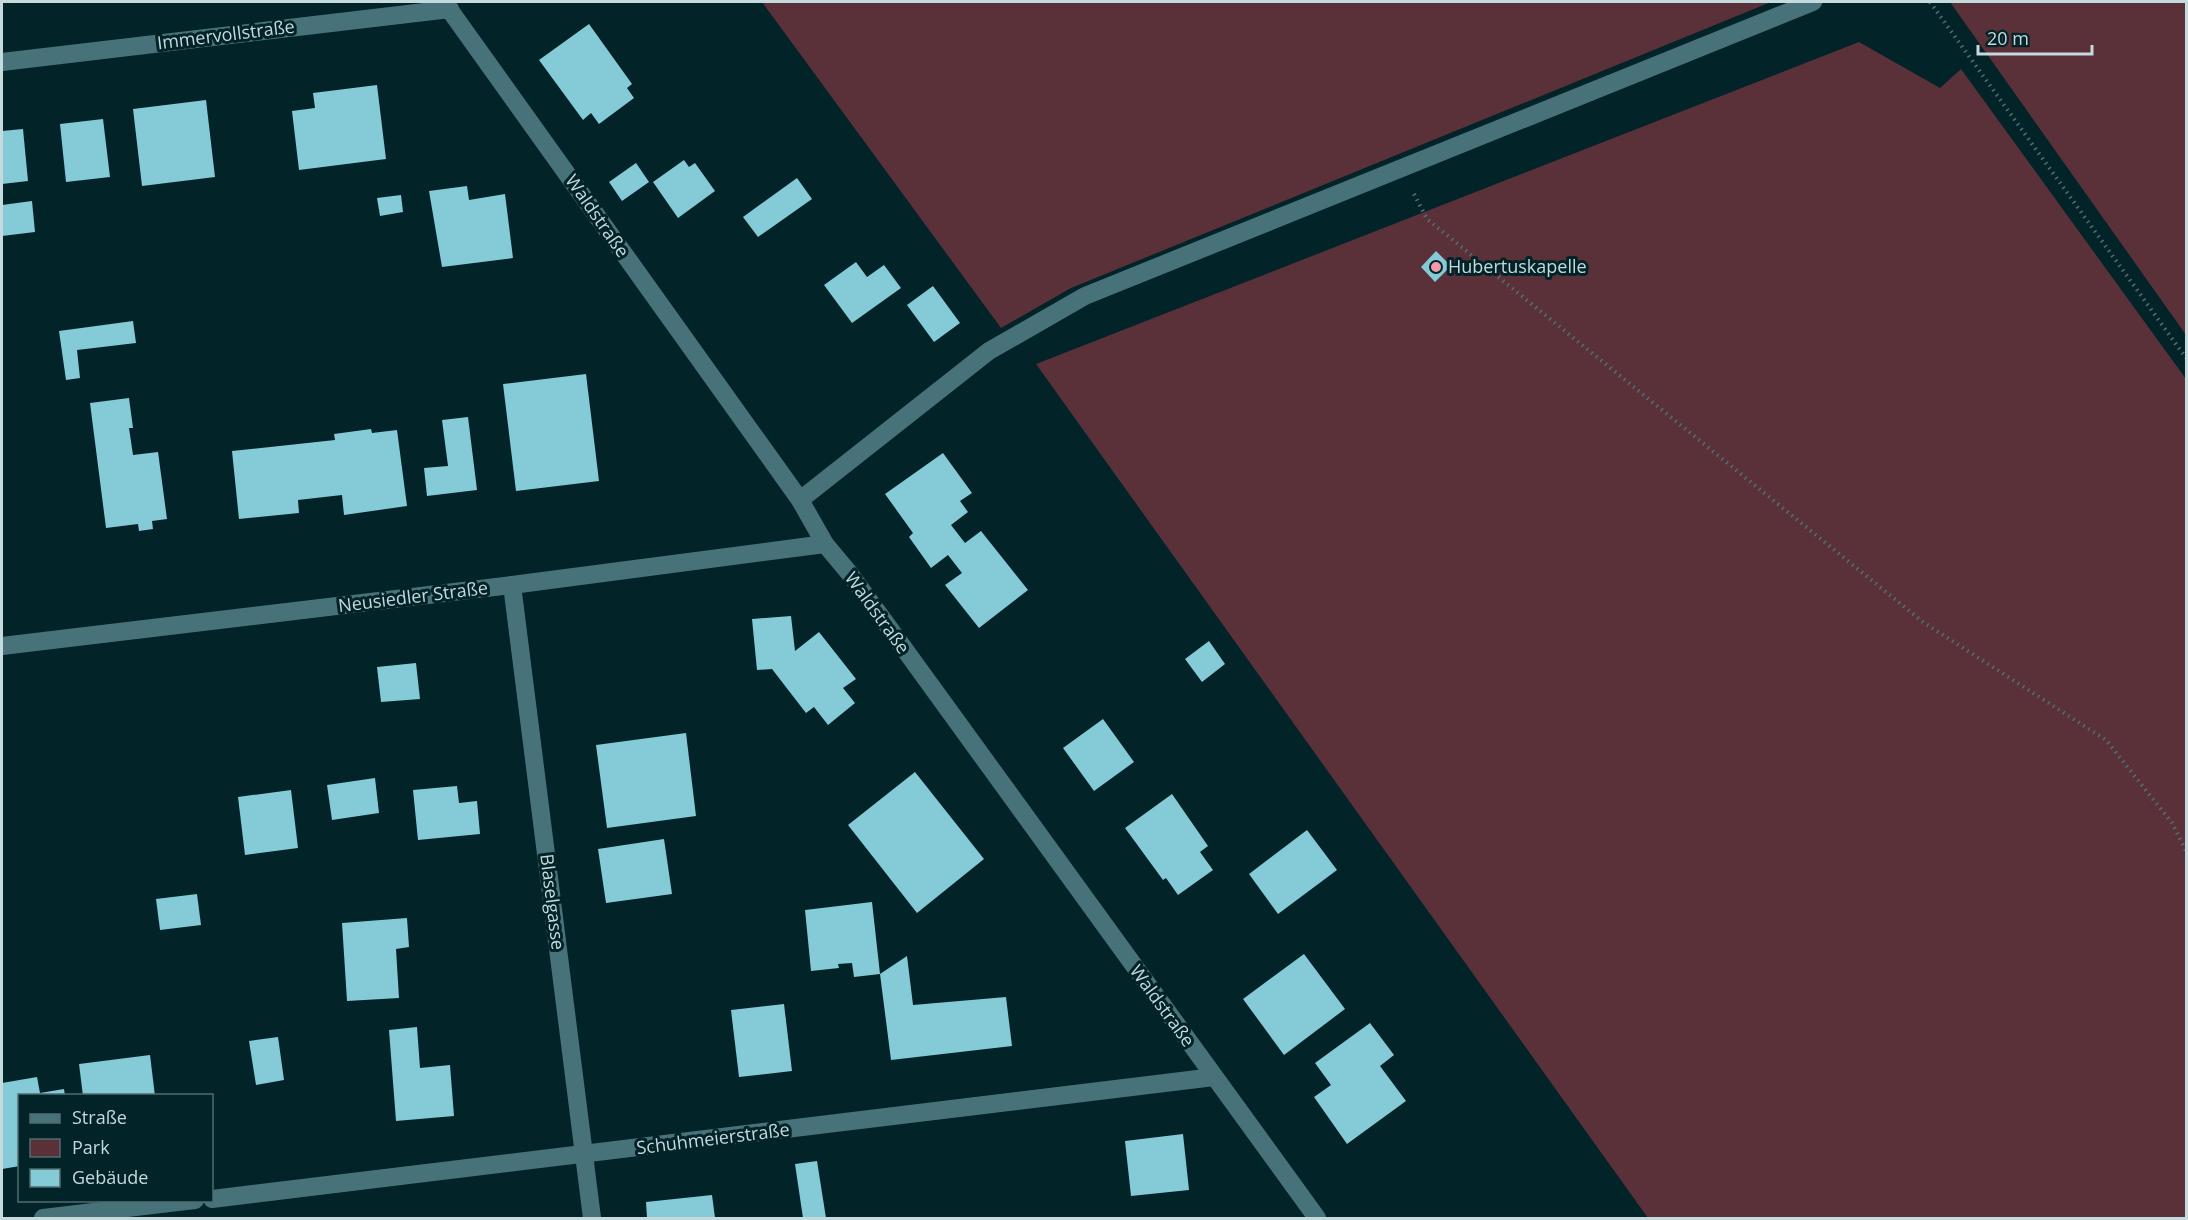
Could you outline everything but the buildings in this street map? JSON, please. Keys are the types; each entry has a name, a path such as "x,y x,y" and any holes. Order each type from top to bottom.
{"street":[{"path":"800,500 989,351 1085,296 1813,2"},
{"name":"Immervollstraße","path":"2,62 447,5"},
{"name":"Waldstraße","path":"447,5 800,500 825,544 850,574 1317,1218"},
{"name":"Neusiedler Straße","path":"2,646 512,585 825,544"},
{"name":"Blaselgasse","path":"512,585 592,1218"},
{"name":"Schuhmeierstraße","path":"213,1198 1214,1077"},
{"path":"44,1218 178,1202"}],"path":[{"path":"1930,2 2187,358"},
{"path":"1401,168 1427,219 1914,614 2106,740 2172,824 2187,850"}],"green space":[{"path":"762,2 1771,2 1071,288 1001,328"},
{"path":"1950,2 2186,2 2186,335"},
{"path":"1859,42 1940,88 1961,69 2186,379 2186,1218 1648,1218 1036,364"}],"place":[{"name":"Hubertuskapelle","path":"1436,267"}]}
